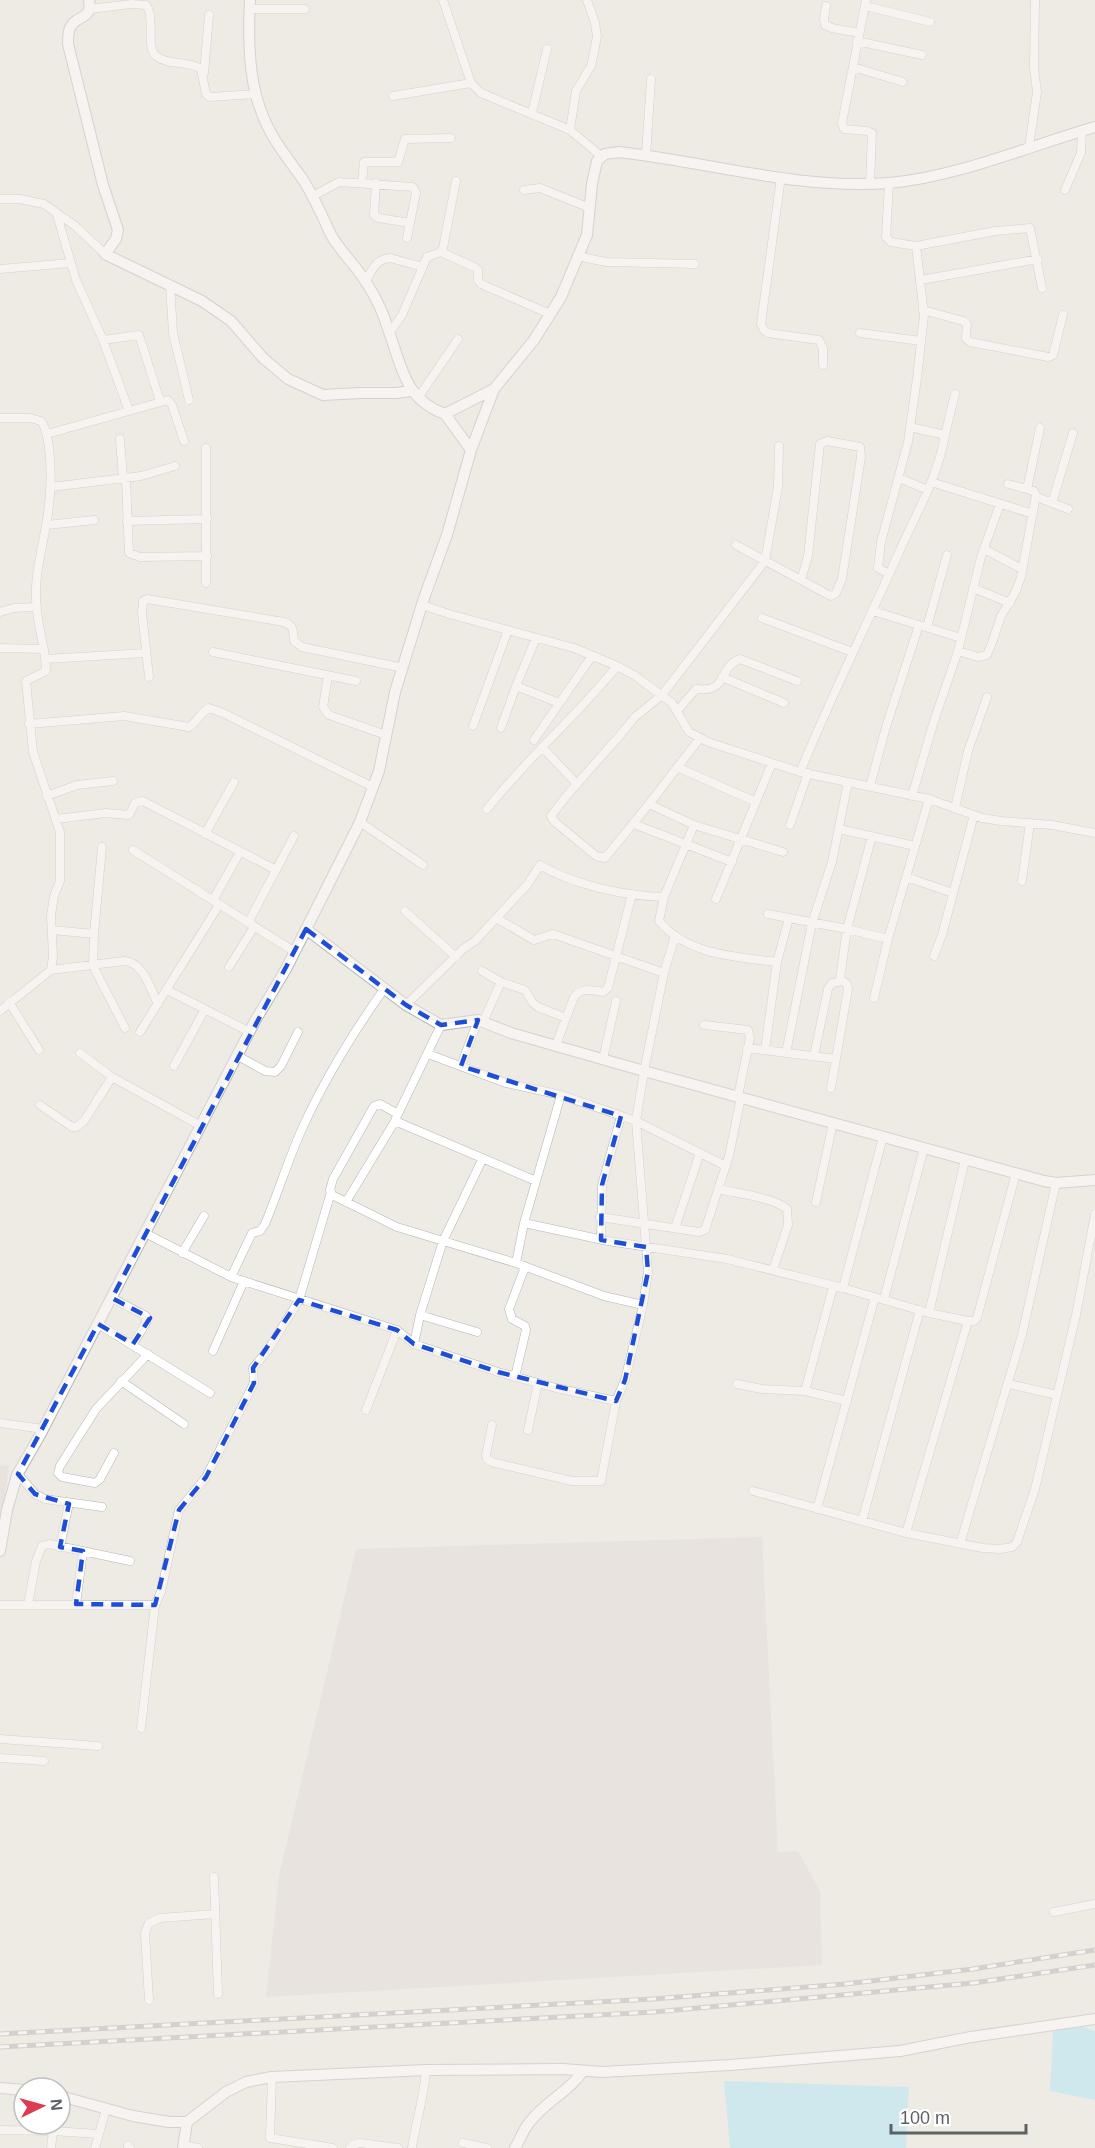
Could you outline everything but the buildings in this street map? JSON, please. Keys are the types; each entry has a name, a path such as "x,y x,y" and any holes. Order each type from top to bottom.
{"street":[{"path":"443,0 471,83 481,93 570,130 602,157"},
{"path":"570,130 576,91 591,66 597,37 587,0"},
{"path":"1029,147 1037,92 1034,68 1035,0"},
{"path":"870,183 872,134 867,131 844,129 842,123 866,3 930,22"},
{"path":"105,254 116,239 118,230 103,185 68,44 69,28 86,16 89,4 146,5 151,15 154,54 166,60 197,66 201,69 206,94 210,97 256,94"},
{"path":"305,9 250,4 250,50 260,110 271,133 313,196 332,236 366,281 390,332 400,367 415,394 445,414 471,450"},
{"path":"826,6 824,23 827,27 922,55"},
{"path":"203,76 209,15"},
{"path":"532,113 547,49"},
{"path":"853,67 903,82"},
{"path":"646,155 651,80"},
{"path":"393,96 471,83"},
{"path":"0,1551 7,1510 18,1474 250,1032 295,952 360,822 379,771 403,668 447,535 471,450 494,389 534,340 561,297 587,235 597,161 605,154 619,152 821,182 889,183 942,173 1095,127"},
{"path":"1065,190 1081,153 1082,131"},
{"path":"362,182 364,162 398,162 405,139 451,138"},
{"path":"781,177 761,324 768,333 819,340 823,348 823,365"},
{"path":"441,252 456,181"},
{"path":"313,196 339,182 376,183 408,186 415,189 407,238"},
{"path":"376,183 374,215 379,218 410,223"},
{"path":"889,183 887,239 891,242 916,246 1027,227 1032,230 1042,288"},
{"path":"524,190 540,188 590,208"},
{"path":"0,199 20,199 44,204 74,225 105,254 202,302 231,321 263,358 288,379 323,395 415,394"},
{"path":"57,215 76,280 103,340 129,411"},
{"path":"889,574 878,568 878,560 910,427 921,341 923,310 916,246"},
{"path":"390,332 402,315 427,257 441,252 478,270 478,280 481,284 550,314"},
{"path":"577,256 606,262 695,264"},
{"path":"366,281 378,261 385,258 423,267"},
{"path":"921,280 1038,259"},
{"path":"0,269 71,263"},
{"path":"170,285 173,333 189,400"},
{"path":"923,310 963,321 967,327 966,338 970,342 1048,357 1053,355 1063,315"},
{"path":"860,333 921,341"},
{"path":"103,340 139,335 160,401"},
{"path":"415,394 458,339"},
{"path":"445,414 494,389"},
{"path":"790,825 804,772 852,652 873,611 942,455 955,394"},
{"path":"47,434 160,401 170,401 184,441"},
{"path":"0,418 37,418 45,426 47,434 51,487 47,525 38,565 37,606 46,671 26,681 33,752 60,832 61,869 60,881 52,906 53,965 51,970"},
{"path":"910,427 945,435"},
{"path":"1027,489 1040,428"},
{"path":"1052,503 1073,433"},
{"path":"120,439 129,553 140,557 207,556"},
{"path":"736,545 765,561 831,596 836,593 842,579 861,457 861,450 858,446 827,441 820,444 808,556 801,580"},
{"path":"700,738 679,768 608,856 602,858 596,856 555,822 552,816 576,784 635,717 662,695 765,561 778,487 779,446"},
{"path":"206,448 207,583"},
{"path":"51,487 124,479 159,473 175,466"},
{"path":"899,478 928,490"},
{"path":"931,482 1033,514"},
{"path":"958,651 978,657 987,655 1001,616 1016,591 1036,497 1034,491 1008,484"},
{"path":"1036,497 1068,509"},
{"path":"912,795 958,651 984,549 1000,504"},
{"path":"127,521 207,519"},
{"path":"47,525 94,520"},
{"path":"984,549 1022,569"},
{"path":"870,786 886,727 947,555"},
{"path":"974,588 1010,603"},
{"path":"149,677 142,605 144,600 151,598 284,622 291,625 296,644 302,647 403,668"},
{"path":"422,605 536,638 617,666 634,675 672,703 689,732 772,763 929,799 974,815 1001,821 1052,825 1095,833"},
{"path":"0,612 37,606"},
{"path":"873,611 961,638"},
{"path":"762,618 852,652"},
{"path":"473,726 508,630"},
{"path":"501,728 536,638"},
{"path":"0,648 44,650"},
{"path":"213,652 356,681"},
{"path":"46,659 146,653"},
{"path":"534,740 592,656"},
{"path":"677,711 696,689 708,691 715,687 732,663 740,659 797,681"},
{"path":"487,809 505,785 599,688 617,666"},
{"path":"328,676 324,707 329,716 386,735"},
{"path":"722,677 783,703"},
{"path":"516,686 559,703"},
{"path":"955,808 968,751 987,698"},
{"path":"29,724 124,716 189,727 195,724 209,708 224,713 373,787"},
{"path":"542,747 576,784"},
{"path":"716,898 772,763"},
{"path":"679,768 756,802"},
{"path":"47,796 77,785 113,781"},
{"path":"206,834 234,782"},
{"path":"786,1053 812,923 832,862 848,782"},
{"path":"874,998 888,939 929,799"},
{"path":"56,819 87,815 129,814 135,803 140,800 276,870"},
{"path":"649,804 694,825 783,852"},
{"path":"934,956 974,815"},
{"path":"360,822 423,865"},
{"path":"1022,881 1030,823"},
{"path":"634,824 732,862"},
{"path":"694,825 664,897 659,921 669,933 703,950 740,958 777,962"},
{"path":"838,829 915,846"},
{"path":"229,967 294,836"},
{"path":"831,1088 848,989 847,984 839,976 847,929 872,836"},
{"path":"102,848 93,966 125,1028"},
{"path":"133,850 295,952"},
{"path":"140,1032 167,990 216,903 240,852"},
{"path":"406,1005 475,941 527,885 540,865 558,875 645,897 664,897"},
{"path":"906,877 953,893"},
{"path":"556,1046 574,997 578,992 606,990 632,894"},
{"path":"405,911 456,957"},
{"path":"768,914 888,939"},
{"path":"496,918 529,938 539,940 553,934 664,973"},
{"path":"765,1050 777,962 789,918"},
{"path":"306,929 406,1005 441,1025 481,1021 511,1033 556,1046 965,1160 1056,1183 1095,1180"},
{"path":"52,930 94,934"},
{"path":"492,1425 486,1455 487,1459 492,1462 572,1481 601,1481 616,1401 625,1380 643,1305 648,1272 636,1121 664,973 675,936"},
{"path":"0,1011 51,970 124,961 135,963 140,968 158,1004"},
{"path":"482,971 501,982 525,990 538,1007 566,1018"},
{"path":"814,1056 828,989 832,983 842,981"},
{"path":"461,1066 501,982"},
{"path":"231,1278 252,1233 261,1231 265,1224 301,1131 320,1091 384,989"},
{"path":"167,990 250,1032"},
{"path":"603,1059 616,1001"},
{"path":"9,1002 39,1050"},
{"path":"174,1066 205,1009"},
{"path":"346,1202 397,1118 441,1025"},
{"path":"600,1217 699,1232 705,1230 726,1166 750,1033 746,1029 704,1025"},
{"path":"238,1056 265,1071 275,1072 281,1066 298,1032"},
{"path":"747,1048 836,1059"},
{"path":"80,1053 112,1077 201,1126"},
{"path":"428,1054 506,1083 561,1095 636,1121 726,1166"},
{"path":"40,1105 72,1127 76,1127 84,1121 112,1077"},
{"path":"516,1263 524,1223 561,1095"},
{"path":"141,1728 155,1605 162,1592 179,1510 206,1476 254,1383 253,1368 268,1350 299,1300 333,1179 374,1106 384,1105 397,1118 482,1160 536,1181"},
{"path":"601,1239 602,1185 621,1116"},
{"path":"816,1202 833,1123"},
{"path":"843,1288 883,1137"},
{"path":"884,1299 924,1148"},
{"path":"675,1228 700,1153"},
{"path":"414,1344 420,1316 443,1241 482,1160"},
{"path":"929,1313 965,1160"},
{"path":"524,1223 646,1247 727,1259 843,1288 929,1313 974,1321 980,1309 1016,1173"},
{"path":"960,1544 1009,1384 1032,1298 1056,1183"},
{"path":"719,1189 771,1201 787,1209 788,1225 773,1270"},
{"path":"331,1192 346,1202 397,1227 516,1263 604,1296 643,1305"},
{"path":"753,1491 906,1533 960,1544 1000,1549 1017,1542 1035,1489 1076,1315 1095,1214"},
{"path":"182,1253 204,1216"},
{"path":"145,1233 231,1278 397,1330 414,1344 515,1377 616,1401"},
{"path":"515,1377 526,1329 525,1326 512,1319 509,1309 525,1267"},
{"path":"213,1351 244,1281"},
{"path":"805,1391 833,1287"},
{"path":"818,1509 875,1297"},
{"path":"112,1298 146,1316 146,1323 133,1344"},
{"path":"862,1521 920,1310"},
{"path":"420,1316 477,1332"},
{"path":"906,1533 968,1321"},
{"path":"98,1324 210,1393"},
{"path":"366,1410 397,1330"},
{"path":"114,1453 100,1479 95,1483 62,1477 58,1473 64,1458 96,1409 148,1354"},
{"path":"121,1382 184,1424"},
{"path":"528,1430 538,1383"},
{"path":"737,1384 762,1389 805,1391 847,1401"},
{"path":"1009,1384 1057,1395"},
{"path":"0,1423 43,1430"},
{"path":"18,1474 35,1494 45,1499 102,1507"},
{"path":"60,1546 69,1503"},
{"path":"28,1605 40,1548 45,1545 130,1561"},
{"path":"76,1604 83,1551"},
{"path":"0,1605 155,1605"},
{"path":"0,1739 98,1746"},
{"path":"0,1758 44,1761"},
{"path":"214,1877 218,1994"},
{"path":"1054,1912 1095,1904"},
{"path":"149,2000 145,1933 149,1923 160,1918 215,1914"},
{"path":"72,2099 133,2116 170,2122 187,2122 226,2092 246,2082 272,2077 426,2070 602,2072 730,2065 900,2051 971,2037 1094,2019"},
{"path":"412,2148 424,2097 426,2070"},
{"path":"515,2148 529,2122 556,2097 575,2084 584,2071"},
{"path":"272,2077 270,2138 333,2148"},
{"path":"95,2148 106,2109"},
{"path":"187,2122 183,2147 198,2148"},
{"path":"72,2132 99,2134"},
{"path":"350,2148 360,2143 398,2148"},
{"path":"463,2143 487,2148"}],"highlighted area":[{"path":"306,929 406,1005 441,1025 478,1020 461,1066 621,1116 602,1185 601,1240 646,1247 648,1272 625,1380 616,1401 498,1372 414,1344 397,1330 299,1300 253,1368 254,1383 206,1477 179,1510 155,1605 76,1604 83,1551 60,1547 69,1504 35,1494 18,1474 98,1324 133,1344 150,1318 112,1298"}],"shaded area":[{"path":"9,1465 0,1528 0,1466"},
{"path":"762,1537 778,1852 798,1851 820,1891 822,1965 266,1997 279,1876 356,1549"}],"water":[{"path":"1074,2024 1095,2031 1095,2100 1050,2091 1053,2032 1059,2027"},
{"path":"724,2081 909,2087 906,2148 730,2148"}],"railway":[{"path":"0,2034 653,1999 845,1984 973,1969 1095,1950"},
{"path":"0,2047 654,2012 973,1983 1095,1965"}]}
